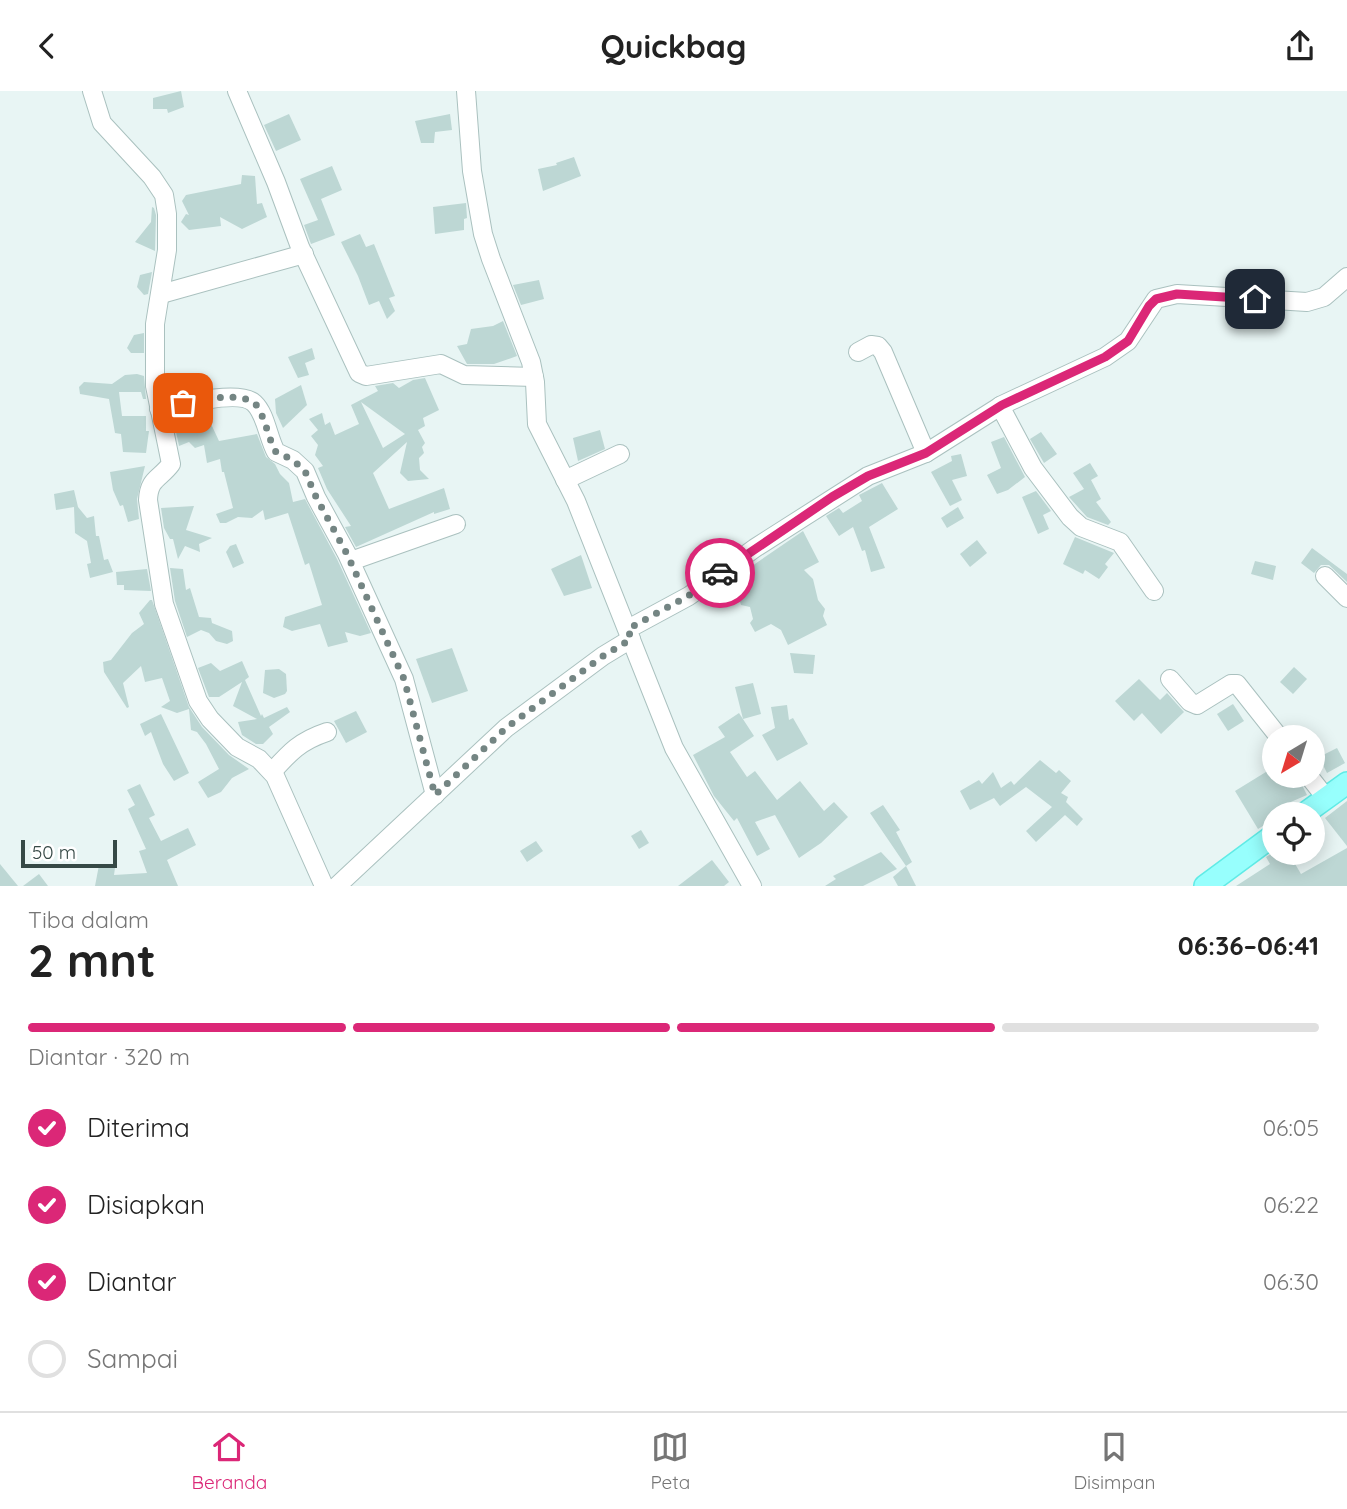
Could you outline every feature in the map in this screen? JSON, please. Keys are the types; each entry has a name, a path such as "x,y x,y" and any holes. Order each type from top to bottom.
{"main road":[{"path":"1320,802 1347,783"},
{"path":"1205,886 1262,844"}],"street":[{"path":"92,91 102,123 152,177 164,195 167,214 167,250 155,324 155,386 171,464 153,482 148,501 164,604 198,701 210,719 237,747 259,759 272,772 324,886"},
{"path":"237,91 304,254 362,375 441,364 464,375 534,377"},
{"path":"466,91 472,171 484,234 491,260 531,362 537,424 576,501 674,748 752,886"},
{"path":"161,294 304,254"},
{"path":"337,886 506,728 629,634 832,497 868,476 926,453 1000,406 1105,357 1128,341 1156,299 1177,294 1307,302 1324,297 1347,277"},
{"path":"858,352 871,345 878,346 883,352 926,453"},
{"path":"159,409 208,398 246,398 260,411 276,452 293,460 305,471 351,561 404,679 435,795"},
{"path":"1000,406 1033,468 1070,517 1081,527 1120,542 1154,591"},
{"path":"565,480 620,454"},
{"path":"351,561 456,524"},
{"path":"1325,576 1347,598"},
{"path":"1170,679 1190,702 1196,705 1231,684 1237,684 1269,725"},
{"path":"272,772 295,747 327,732"},
{"path":"1318,788 1326,798"}],"building":[{"path":"181,91 184,107 168,113 167,109 153,109 153,98"},
{"path":"289,114 301,140 276,151 264,125"},
{"path":"450,114 452,130 435,132 434,143 421,143 415,121"},
{"path":"574,157 581,176 543,191 538,169 557,165 556,163"},
{"path":"332,166 342,190 321,199 335,235 311,244 304,225 318,220 300,179"},
{"path":"242,175 255,176 257,204 262,203 267,217 242,229 220,217 221,226 189,230 181,222 186,214 189,215 182,201 186,195 241,184"},
{"path":"466,203 467,218 464,219 464,230 435,234 433,207"},
{"path":"152,207 156,215 155,251 135,242 151,222"},
{"path":"360,234 366,247 374,244 395,296 389,298 395,311 387,319 379,301 369,305 341,242"},
{"path":"152,272 148,294 144,295 137,287 140,275"},
{"path":"539,280 544,299 521,305 513,285"},
{"path":"503,321 517,356 494,364 467,364 457,346 467,344 471,329 493,326"},
{"path":"144,333 144,353 131,353 127,348 134,335"},
{"path":"312,348 315,359 305,363 309,375 298,378 288,357"},
{"path":"125,375 144,376 146,399 143,399 141,392 119,392 122,416 146,416 146,431 149,431 146,453 123,452 121,434 115,433 109,399 80,394 79,387 84,382 112,384"},
{"path":"425,378 439,410 423,418 425,426 418,430 425,443 422,447 424,453 419,458 420,470 429,479 408,481 400,473 407,442 373,473 389,509 444,488 450,509 434,512 356,547 345,527 351,526 327,489 318,468 323,466 315,455 318,445 311,436 318,430 309,419 322,413 325,425 330,422 335,435 359,424 351,405 378,391 375,386 393,383 399,388 413,380","holes":["361,402 405,434 383,448"]},
{"path":"301,385 307,405 283,428 276,413 275,399"},
{"path":"205,411 219,441 257,434 266,457 275,464 289,483 293,502 305,499 337,559 371,633 360,636 345,632 348,642 328,647 320,624 292,631 283,627 285,617 322,605 309,563 305,565 288,513 265,520 263,510 252,518 238,517 220,523 216,514 233,508 220,459 207,463 204,445 195,448 189,442 179,446 174,422 175,417"},
{"path":"600,430 605,449 578,461 573,438"},
{"path":"1041,432 1057,454 1044,463 1030,439"},
{"path":"1004,437 1025,477 1008,490 997,494 987,475 1001,468 991,442"},
{"path":"961,454 967,476 952,480 962,500 950,506 931,472 952,461 951,456"},
{"path":"1090,463 1098,476 1091,480 1101,499 1096,502 1111,522 1108,525 1087,517 1069,497 1084,489 1073,473"},
{"path":"145,466 137,499 139,519 128,522 123,505 120,506 113,490 110,472"},
{"path":"882,483 898,509 869,527 885,568 871,572 865,550 862,551 853,527 839,536 826,516 839,508 843,513 862,501 859,495"},
{"path":"74,490 78,507 87,518 94,516 96,536 99,536 104,560 108,559 113,572 90,578 87,564 91,563 87,541 75,533 74,507 56,510 54,494"},
{"path":"1036,491 1051,511 1043,515 1049,529 1038,534 1022,497"},
{"path":"194,506 186,530 212,538 199,544 200,552 185,546 178,559 173,539 170,539 164,528 161,508"},
{"path":"958,507 964,518 947,528 941,518"},
{"path":"803,531 819,562 804,570 813,579 818,600 825,609 823,616 827,625 788,645 781,630 771,624 755,632 750,623 753,619 750,607 741,605 733,579"},
{"path":"1075,537 1114,553 1105,564 1108,567 1099,579 1085,570 1083,574 1063,564"},
{"path":"977,540 987,553 970,567 960,554"},
{"path":"236,544 244,563 233,568 226,552 230,546"},
{"path":"1312,548 1347,574 1347,582 1329,565 1321,565 1314,573 1301,563"},
{"path":"581,555 592,588 564,596 551,569"},
{"path":"1255,561 1276,566 1273,580 1251,574"},
{"path":"170,568 183,569 186,590 190,588 199,617 211,618 212,623 232,631 233,641 227,644 216,641 209,633 201,630 187,637 175,601"},
{"path":"147,569 151,591 124,590 124,585 117,585 116,572"},
{"path":"150,600 189,707 202,727 229,755 249,769 232,778 221,792 208,798 198,782 219,769 206,744 197,732 191,730 189,709 177,713 161,707 170,701 162,678 145,682 141,666 123,683 129,707 127,708 104,672 103,662 111,660 132,633 144,624 139,613"},
{"path":"452,648 468,691 432,703 416,659"},
{"path":"790,653 815,655 813,674 794,673"},
{"path":"242,661 249,677 245,680 261,716 262,714 264,718 287,707 290,712 269,727 273,734 263,744 256,744 242,735 238,722 257,719 233,706 242,682 219,697 209,697 198,668 211,663 220,671"},
{"path":"1294,667 1307,679 1293,694 1280,682"},
{"path":"279,669 286,674 287,691 274,698 263,693 265,670"},
{"path":"1139,679 1160,700 1167,693 1184,712 1161,734 1142,713 1134,721 1115,701"},
{"path":"753,683 761,714 743,719 735,687"},
{"path":"1233,704 1244,721 1228,731 1217,714"},
{"path":"787,705 789,720 793,718 808,744 777,761 762,735 775,728 771,707"},
{"path":"356,711 367,732 346,743 334,721"},
{"path":"739,713 754,736 730,752 747,777 755,771 777,800 800,781 824,811 834,802 848,817 821,843 799,858 775,815 755,822 770,849 757,856 737,818 734,821 714,796 693,755 725,737 718,727"},
{"path":"161,714 189,773 174,781 163,764 151,732 145,736 140,724"},
{"path":"1337,748 1345,763 1327,773 1325,754"},
{"path":"1040,760 1056,773 1059,770 1071,781 1061,793 1068,797 1066,802 1083,819 1077,826 1065,815 1036,842 1026,831 1052,807 1026,787 1000,806 994,798 970,810 960,791 979,780 982,784 993,772 1001,788 1011,781 1014,785"},
{"path":"1262,774 1262,788 1304,788 1307,795 1291,802 1262,802 1262,826 1258,829 1235,791"},
{"path":"140,784 155,815 149,818 161,841 188,828 196,845 167,860 178,886 95,886 99,865 115,868 114,875 147,873 139,851 146,849 128,809 135,805 127,790"},
{"path":"1347,801 1347,846 1325,818"},
{"path":"883,805 900,830 896,832 912,862 906,866 870,813"},
{"path":"641,830 649,843 639,849 631,836"},
{"path":"536,841 543,851 527,862 520,851"},
{"path":"1347,848 1347,886 1236,886 1268,865 1296,865 1301,874 1317,865 1325,865 1325,860"},
{"path":"881,852 897,869 863,886 825,886 836,879 833,876"},
{"path":"712,860 729,882 724,886 678,886"},
{"path":"0,864 18,886 0,886"},
{"path":"906,866 916,886 898,886 893,877"},
{"path":"39,874 48,886 23,886"}],"way so far":[{"path":"183,403 208,398 246,398 252,401 260,411 276,452 293,460 305,471 347,554 404,679 435,795 506,728 603,656 631,639 628,629 666,610 720,573"}],"route":[{"path":"720,573 832,497 868,476 926,453 1002,405 1105,357 1128,341 1156,299 1177,294 1255,299"}]}
